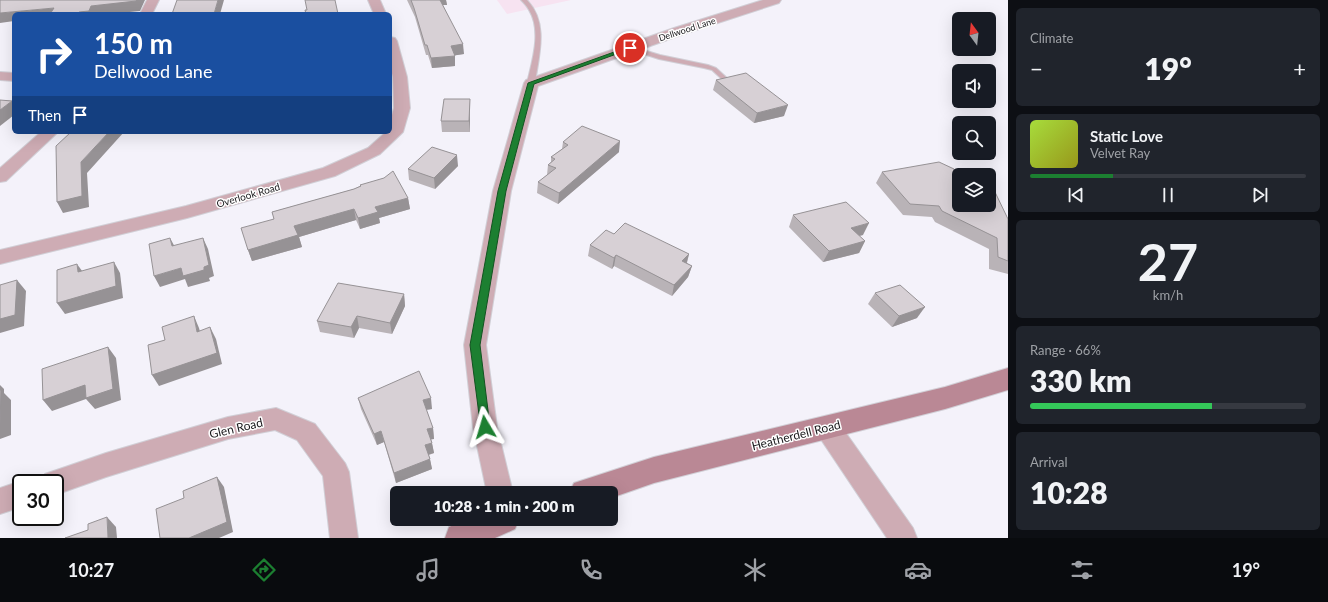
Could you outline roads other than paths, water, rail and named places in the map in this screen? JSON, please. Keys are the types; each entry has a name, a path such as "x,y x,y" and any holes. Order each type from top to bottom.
{"street":[{"path":"147,12 153,0"},
{"path":"374,0 379,12"},
{"name":"Dellwood Lane","path":"531,83 774,0"},
{"name":"Overlook Road","path":"0,257 186,212 323,174 374,151 395,132 402,108 400,77 392,48"},
{"path":"0,76 12,77"},
{"path":"498,486 485,427 475,345 502,191 531,83"},
{"path":"0,178 48,134"},
{"name":"Heatherdell Road","path":"605,486 654,470 944,398 1008,378"},
{"name":"Glen Road","path":"64,480 106,465 228,428 276,419 306,432 336,472 344,538"},
{"path":"827,427 903,538"},
{"path":"0,502 12,497"},
{"path":"461,538 488,526"}],"lane":[{"path":"524,0 531,6 537,19 538,36 531,83"},
{"path":"630,48 659,57 706,66 714,69 724,79"}]}
